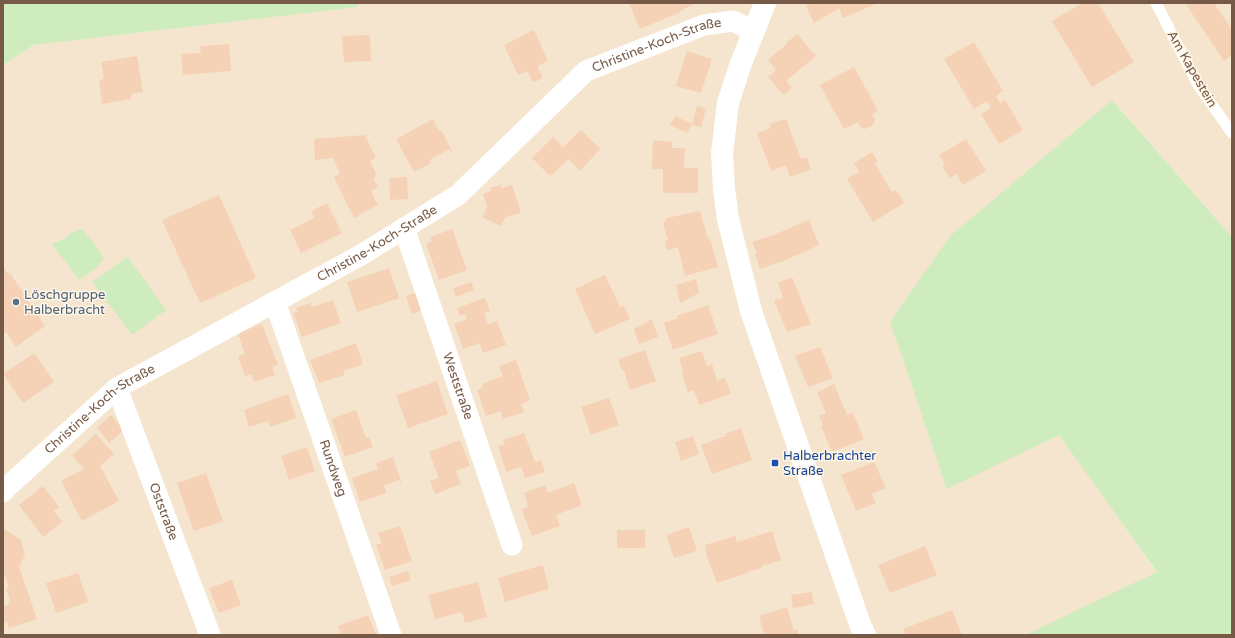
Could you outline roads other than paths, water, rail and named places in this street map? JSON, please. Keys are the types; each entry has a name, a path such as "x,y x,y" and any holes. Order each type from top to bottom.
{"main road":[{"path":"765,3 728,103 722,153 724,189 728,219 751,311 865,635"}],"street":[{"name":"Christine-Koch-Straße","path":"3,492 117,388 361,255 458,195 586,71 704,25 733,21 754,30"},
{"name":"Weststraße","path":"404,228 512,544"},
{"name":"Rundweg","path":"275,302 391,635"},
{"name":"Oststraße","path":"117,388 210,635"}],"lane":[{"name":"Am Kapestein","path":"1156,3 1198,85 1232,133"}],"place":[{"name":"Löschgruppe Halberbracht","path":"16,302"},
{"name":"Halberbrachter Straße","path":"775,463"}]}
